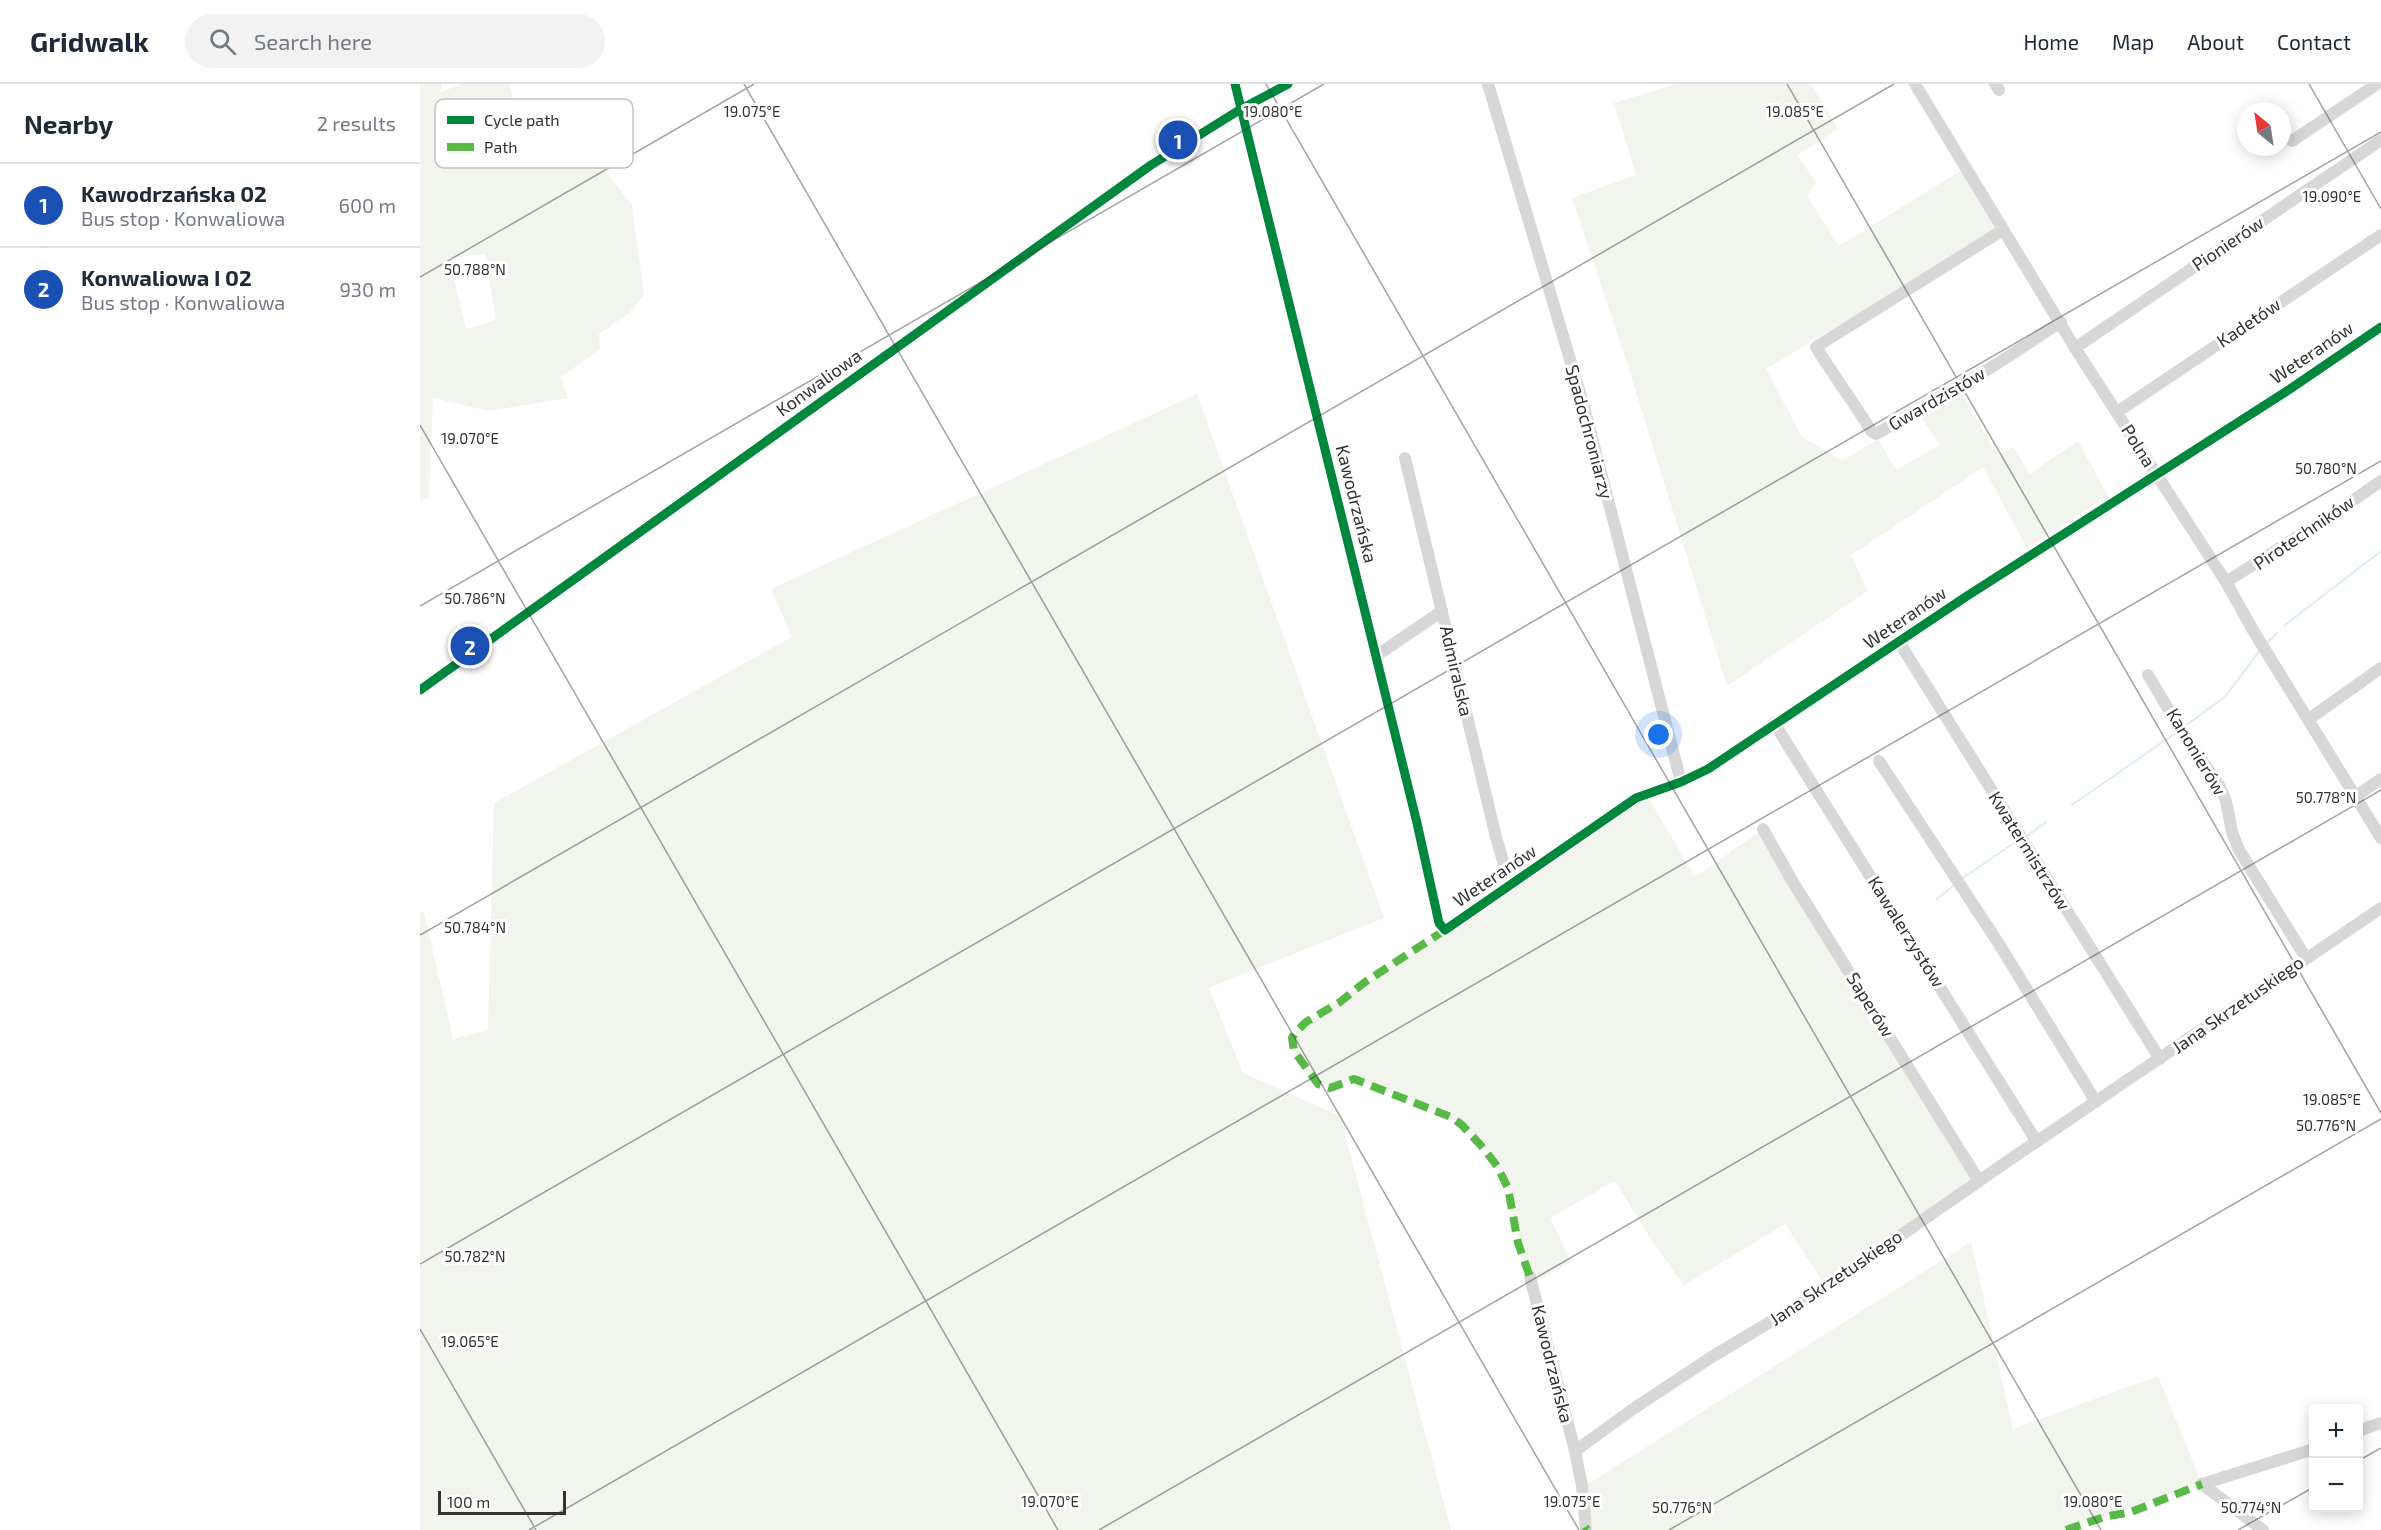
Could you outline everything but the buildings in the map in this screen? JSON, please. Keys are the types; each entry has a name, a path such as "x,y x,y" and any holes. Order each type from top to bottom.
{"street":[{"name":"Kawodrzańska","path":"1236,84 1439,923 1445,930"},
{"name":"Konwaliowa","path":"420,690 1151,165 1241,109 1288,84"},
{"name":"Spadochroniarzy","path":"1488,84 1583,403 1682,782"},
{"name":"Polna","path":"1915,84 2075,348 2226,582 2254,632 2381,838"},
{"path":"2292,141 2378,84"},
{"name":"Pionierów","path":"2075,348 2381,140"},
{"name":"Gwardzistów","path":"2003,230 1816,347 1840,388 1850,396 1872,432 1876,434 1992,367 2061,322"},
{"name":"Kadetów","path":"2117,412 2381,235"},
{"name":"Weteranów","path":"1445,930 1636,798 1682,782 1708,769 1774,723 2290,389 2381,327"},
{"name":"Admiralska","path":"1405,458 1496,837 1503,861 1515,881"},
{"name":"Pirotechników","path":"2226,582 2381,481"},
{"path":"1376,656 1442,612"},
{"name":"Kwatermistrzów","path":"1899,642 2160,1059"},
{"path":"2309,719 2381,668"},
{"name":"Kanonierów","path":"2148,675 2179,727 2220,787 2239,850 2306,958"},
{"name":"Kawalerzystów","path":"1774,723 2037,1142"},
{"path":"1880,761 1999,944 2096,1102"},
{"path":"2356,796 2381,779"},
{"name":"Saperów","path":"1763,829 1791,879 1979,1180"},
{"name":"Jana Skrzetuskiego","path":"1575,1451 1710,1358 1815,1294 2381,908"},
{"name":"Kawodrzańska","path":"1530,1277 1575,1451 1582,1486 1586,1528"},
{"path":"2363,1429 2381,1423"},
{"path":"2263,1530 2202,1484 2309,1450"}],"shaded area":[{"path":"420,84 441,84 441,92 462,84 510,84 513,99 435,99 435,168 603,168 632,205 644,295 629,313 599,334 600,349 561,377 568,398 489,411 433,398 429,497 420,502","holes":["485,254 496,320 466,329 449,258"]},
{"path":"1676,84 1811,84 1838,129 1797,155 1816,182 1807,196 1839,246 1962,170 1998,230 1766,369 1802,437 1842,461 1878,439 1896,470 1940,445 1919,414 1960,391 1998,456 2013,447 2030,474 2078,441 2108,496 2027,548 1983,467 1851,555 1867,591 1727,686 1628,366 1572,198 1636,175 1614,103"},
{"path":"1197,394 1384,918 1209,988 1243,1073 1340,1116 1451,1530 420,1530 420,913 424,912 453,1039 488,1030 494,803 792,637 771,589"},
{"path":"1646,794 1695,877 1763,829 1979,1181 1826,1287 1785,1224 1684,1285 1656,1247 1615,1181 1550,1218 1571,1262 1532,1284 1518,1243 1508,1188 1497,1166 1462,1125 1451,1117 1354,1079 1332,1086 1318,1084 1299,1060 1292,1046 1292,1039 1296,1032 1306,1023"},
{"path":"1971,1242 2013,1429 2158,1376 2202,1484 2066,1530 1587,1530 1588,1484"}],"waterway":[{"path":"2285,625 2381,551"},
{"path":"2267,643 2277,633"},
{"path":"2185,726 2225,697 2260,650"},
{"path":"2072,805 2177,732"},
{"path":"2027,836 2046,822"},
{"path":"1963,878 2014,843"},
{"path":"1937,899 1953,886"}],"marked path":[{"path":"1445,930 1365,982 1340,1002 1306,1022 1292,1038 1294,1051 1318,1084 1330,1088 1354,1079 1451,1117 1462,1125 1497,1166 1508,1188 1518,1243 1530,1277"},
{"path":"2066,1530 2104,1517 2131,1512 2202,1484"}],"cycle path":[{"path":"1235,84 1417,823 1439,923 1445,930 1636,798 1681,782 1708,769 1967,596 2290,389 2381,327"},
{"path":"420,690 1151,165 1241,109 1288,84"}],"place":[{"name":"Kawodrzańska 02","path":"1178,140"},
{"name":"Konwaliowa I 02","path":"470,646"}]}
